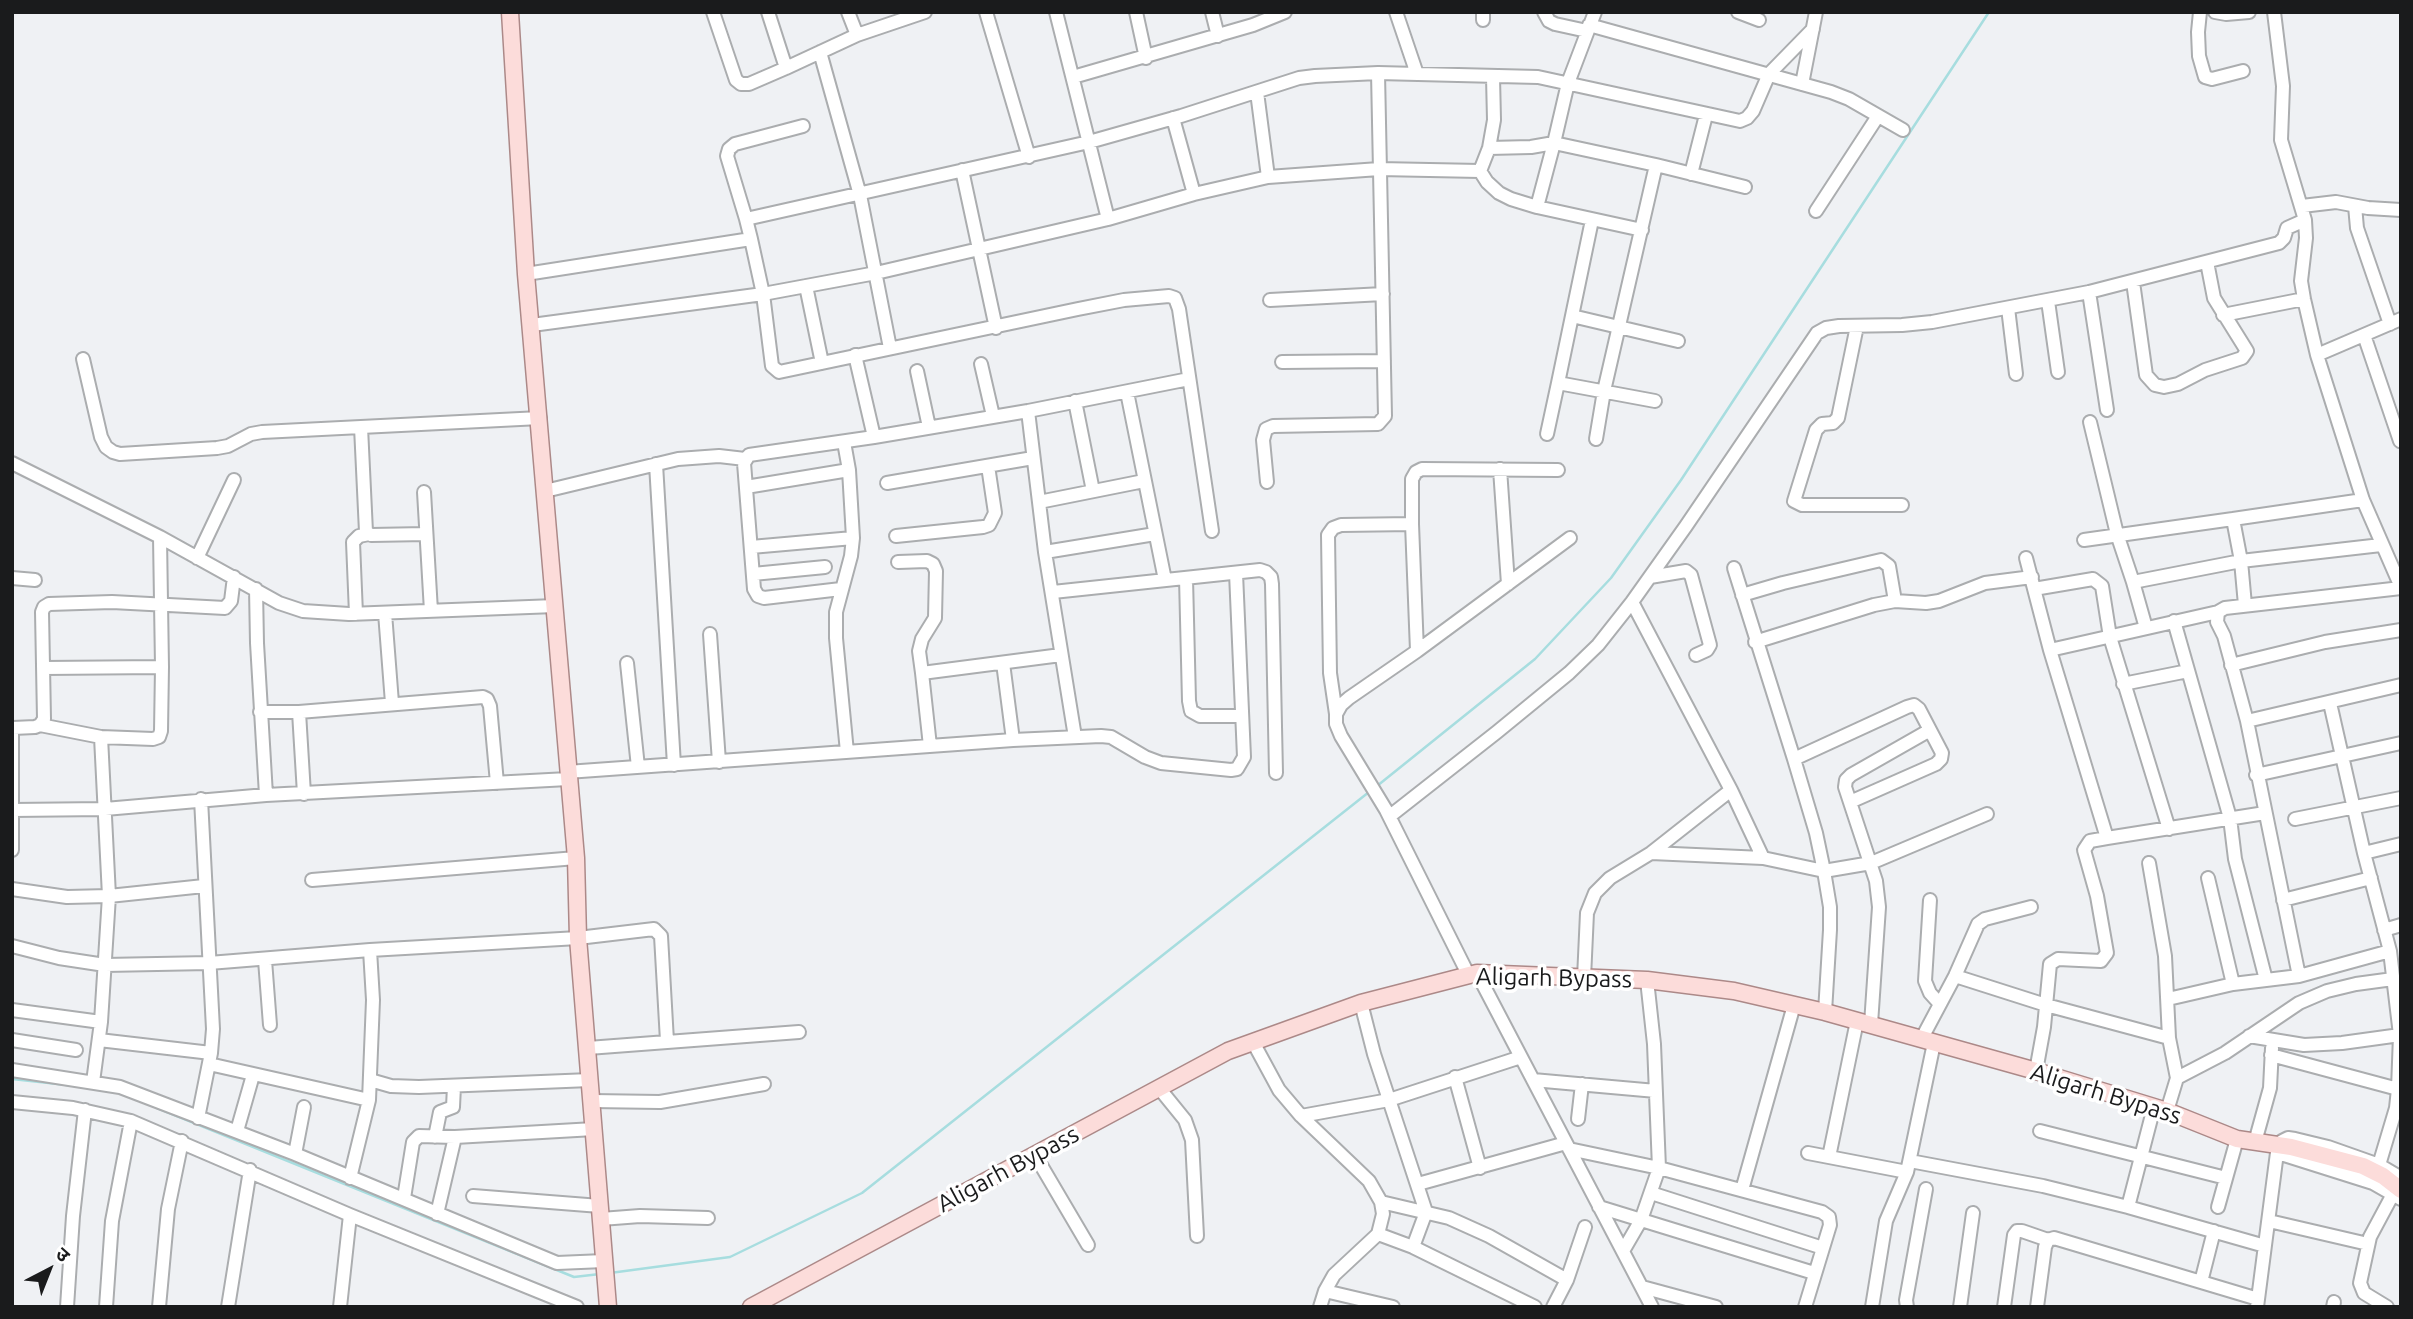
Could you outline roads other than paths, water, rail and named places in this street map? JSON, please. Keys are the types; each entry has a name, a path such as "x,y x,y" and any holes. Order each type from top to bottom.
{"main road":[{"path":"510,12 526,274 576,858 578,938 608,1307"},
{"name":"Aligarh Bypass","path":"751,1307 1228,1051 1360,1003 1473,974 1647,980 1734,991 1825,1012 2161,1109 2237,1139 2363,1166 2398,1194"}],"street":[{"path":"713,12 736,80 741,84 748,84 857,36 925,12"},
{"path":"768,12 786,68"},
{"path":"848,12 857,36"},
{"path":"986,12 1029,157"},
{"path":"1056,12 1108,219"},
{"path":"1136,12 1146,58"},
{"path":"1212,12 1218,36"},
{"path":"1248,12 1253,25"},
{"path":"1073,78 1218,36 1285,12"},
{"path":"1544,12 1549,22 1555,24 1588,28 1769,74 1849,99 1903,131"},
{"path":"1537,207 1568,83 1595,12"},
{"path":"1738,12 1759,20"},
{"path":"1802,84 1816,12"},
{"path":"2200,12 2199,56 2205,77 2211,79 2243,71"},
{"path":"2215,12 2249,12"},
{"path":"2050,650 2218,612 2225,608 2401,588 2397,569 2381,545 2363,500 2317,355 2304,299 2301,281 2306,238 2305,220 2281,140 2283,86 2274,12"},
{"path":"1401,14 1416,74"},
{"path":"746,219 1089,142 1299,78 1378,73 1538,77 1740,121 1753,111 1769,74 1813,29"},
{"path":"820,52 860,195 890,348"},
{"path":"1267,482 1262,439 1266,429 1273,426 1378,424 1385,416 1378,73"},
{"path":"1480,171 1489,148 1494,120 1493,77"},
{"path":"1257,92 1268,177"},
{"path":"1691,174 1706,115"},
{"path":"1816,211 1878,116"},
{"path":"1173,118 1194,194"},
{"path":"803,126 735,144 729,149 727,156 751,239 763,294 772,366 775,370 779,372 1124,300 1169,296 1175,299 1179,309 1212,531"},
{"path":"1489,148 1531,147 1554,143 1745,187"},
{"path":"1596,439 1604,391 1656,166"},
{"path":"532,325 763,294 876,273 1108,219 1194,194 1268,177 1379,169 1480,171"},
{"path":"962,170 996,328"},
{"path":"1480,171 1499,193 1537,207 1642,230"},
{"path":"2302,206 2325,202 2401,210"},
{"path":"2317,355 2396,321 2357,228 2355,206"},
{"path":"1547,434 1591,220"},
{"path":"1388,813 1457,765 1569,673 1598,645 1650,577 1811,340 1826,328 1912,324 2008,309 2089,292 2279,243 2287,228 2305,220"},
{"path":"526,274 751,239"},
{"path":"2133,282 2146,375 2155,385 2164,387 2178,384 2205,370 2245,355 2245,347 2214,298 2207,262"},
{"path":"806,286 822,363"},
{"path":"2089,292 2107,410"},
{"path":"1270,300 1383,295"},
{"path":"2223,315 2304,299"},
{"path":"2048,300 2058,372"},
{"path":"2008,309 2016,374"},
{"path":"1572,316 1678,341"},
{"path":"1857,326 1838,418 1833,423 1822,424 1816,430 1793,496 1794,501 1802,505 1902,505"},
{"path":"2364,335 2400,441"},
{"path":"855,355 874,437"},
{"path":"83,359 101,437 106,447 120,454 217,448 262,432 540,418"},
{"path":"1282,362 1384,361"},
{"path":"981,364 993,416"},
{"path":"917,371 929,427"},
{"path":"545,491 656,464 697,457 745,459 749,455 1028,411 1189,379"},
{"path":"1558,383 1655,401"},
{"path":"1127,392 1165,580"},
{"path":"1075,401 1093,491"},
{"path":"1028,411 1045,552 1075,737"},
{"path":"2090,422 2117,534 2146,628"},
{"path":"360,427 365,528 369,534"},
{"path":"844,442 849,470 853,538 836,612 836,638 847,752"},
{"path":"887,483 1033,458"},
{"path":"745,459 754,589 758,596 764,598 841,589"},
{"path":"12,463 160,537 279,603 303,611 356,614 555,606"},
{"path":"656,464 674,765"},
{"path":"896,536 983,527 989,524 995,513 988,466"},
{"path":"1417,651 1412,524 1412,479 1416,472 1422,469 1558,470"},
{"path":"1500,469 1508,584"},
{"path":"746,487 849,470"},
{"path":"197,558 234,480"},
{"path":"1039,502 1144,481"},
{"path":"424,492 430,611"},
{"path":"2084,540 2363,500"},
{"path":"2233,520 2241,561 2245,605"},
{"path":"1412,524 1340,525 1333,528 1328,535 1330,673 1336,724 1388,813 1473,974 1521,1057 1652,1307"},
{"path":"356,614 353,542 359,536 369,534 426,534"},
{"path":"1045,552 1155,534"},
{"path":"12,850 13,728 40,725 101,737 159,737 162,667 160,537"},
{"path":"751,547 853,538"},
{"path":"1336,714 1349,698 1570,538"},
{"path":"2133,582 2241,561 2381,545"},
{"path":"2026,558 2050,650 2107,838"},
{"path":"1742,595 1796,579 1881,560 1889,566 1895,601"},
{"path":"898,562 928,561 936,571 935,618 922,639 919,651 930,746"},
{"path":"753,574 825,567"},
{"path":"1734,568 1816,833 1824,871 1830,907 1825,1012"},
{"path":"1053,592 1260,570 1271,577 1276,773"},
{"path":"1650,577 1686,571 1691,575 1710,645 1707,650 1696,655"},
{"path":"13,810 106,809 201,799 497,783 638,767 1075,737 1111,737 1138,754 1161,763 1237,769 1244,757 1236,573"},
{"path":"40,725 44,719 42,612 49,604 160,603 225,608 231,601 234,578"},
{"path":"1186,578 1191,711 1200,716 1241,716"},
{"path":"12,579 35,580"},
{"path":"1755,642 1828,617 1895,601 1926,603 1985,583 2098,581 2102,586 2110,637 2123,684 2169,829"},
{"path":"256,589 265,795"},
{"path":"1632,602 1731,790 1763,858"},
{"path":"2218,612 2217,622 2224,636 2247,721 2299,976"},
{"path":"386,613 393,703"},
{"path":"2174,621 2230,818 2244,901 2266,980"},
{"path":"2231,665 2325,642 2401,630"},
{"path":"710,634 719,761"},
{"path":"922,673 1061,655"},
{"path":"627,663 638,767"},
{"path":"1003,663 1013,740"},
{"path":"44,668 162,667"},
{"path":"2123,684 2188,671"},
{"path":"2247,721 2401,685"},
{"path":"260,712 299,712 483,697 488,699 490,706 497,783"},
{"path":"2330,703 2352,809 2390,951 2400,1035 2396,1108 2379,1165"},
{"path":"1794,759 1914,705 1919,709 1942,753 1941,759 1936,764 1850,802"},
{"path":"299,712 304,794"},
{"path":"1829,1157 1864,1023 1879,907 1876,881 1845,787 1846,780 1930,730"},
{"path":"93,1082 101,1022 109,897 101,737"},
{"path":"2256,775 2401,743"},
{"path":"1584,978 1587,913 1595,893 1611,878 1651,853 1731,790"},
{"path":"2295,819 2401,798"},
{"path":"198,1118 210,1059 213,1003 204,886 201,799"},
{"path":"2035,1071 2050,964 2058,958 2096,962 2105,958 2107,953 2097,896 2084,850 2090,841 2265,813"},
{"path":"1651,853 1763,858 1824,871 1871,863 1987,814"},
{"path":"2364,852 2401,844"},
{"path":"312,880 576,858"},
{"path":"2148,863 2165,956 2169,1038 2177,1078"},
{"path":"2208,878 2233,984"},
{"path":"2283,900 2371,878"},
{"path":"12,889 67,897 109,897 204,886"},
{"path":"1930,900 1925,981 1930,993 1939,1003"},
{"path":"1872,1307 1886,1220 1909,1167 1928,1041 1939,1003 1955,976 1978,924 1985,919 2031,907"},
{"path":"2384,930 2401,925"},
{"path":"12,946 59,958 105,965 209,963 578,938 654,929 659,931 661,936 667,1041"},
{"path":"351,1178 369,1100 373,1000 370,950"},
{"path":"2168,999 2233,984 2299,976 2390,951"},
{"path":"265,960 270,1025"},
{"path":"1955,976 2046,1006 2169,1038"},
{"path":"2128,1207 2140,1156 2177,1078 2225,1053 2299,1003 2327,991 2393,979"},
{"path":"1623,1251 1641,1220 1659,1168 1654,1044 1647,980"},
{"path":"1360,1003 1426,1212 1413,1247"},
{"path":"1742,1190 1794,1005"},
{"path":"12,1010 101,1022"},
{"path":"588,1048 799,1032"},
{"path":"2249,1036 2304,1045 2400,1035"},
{"path":"12,1040 76,1049"},
{"path":"99,1040 210,1059 253,1074 369,1100"},
{"path":"2255,1142 2270,1088 2273,1041"},
{"path":"1253,1042 1279,1090 1301,1116 1369,1181 1381,1202 1383,1214 1378,1234 1334,1275 1320,1307"},
{"path":"2271,1055 2398,1089"},
{"path":"1301,1116 1389,1100 1521,1057"},
{"path":"12,1070 120,1087 295,1154 557,1263 605,1265"},
{"path":"237,1131 253,1074"},
{"path":"1455,1077 1480,1168"},
{"path":"370,1080 391,1086 590,1080"},
{"path":"1533,1080 1656,1091"},
{"path":"592,1101 660,1102 764,1084"},
{"path":"1578,1119 1582,1084"},
{"path":"435,1137 440,1112 453,1107 454,1086"},
{"path":"1159,1088 1185,1120 1192,1140 1197,1237"},
{"path":"12,1102 85,1110 131,1121 350,1215 577,1307"},
{"path":"295,1154 304,1107"},
{"path":"67,1307 74,1205 85,1110"},
{"path":"106,1307 112,1221 131,1121"},
{"path":"404,1198 412,1142 419,1136 455,1138 594,1129"},
{"path":"2040,1131 2226,1178"},
{"path":"437,1214 455,1138"},
{"path":"2037,1307 2045,1247 2048,1241 2054,1238 2201,1282 2258,1303 2269,1221 2283,1148 2288,1138 2379,1165 2401,1178"},
{"path":"2218,1207 2237,1139"},
{"path":"159,1307 168,1209 182,1141"},
{"path":"1418,1184 1567,1146 1822,1212 1829,1217 1830,1225 1805,1307"},
{"path":"1808,1153 2030,1183 2128,1207 2265,1247"},
{"path":"1035,1155 1088,1245"},
{"path":"228,1307 250,1170"},
{"path":"1907,1307 1906,1300 1926,1189"},
{"path":"1651,1194 1823,1248"},
{"path":"2387,1307 2364,1293 2360,1283 2368,1244 2377,1219 2398,1194"},
{"path":"473,1196 601,1213 709,1218"},
{"path":"1381,1202 1449,1218 1489,1236 1567,1280"},
{"path":"1599,1207 1814,1273"},
{"path":"1961,1307 1973,1213"},
{"path":"340,1307 350,1215"},
{"path":"2269,1221 2368,1244"},
{"path":"1553,1307 1567,1280 1585,1227"},
{"path":"2004,1307 2014,1235 2017,1231 2022,1231 2048,1241"},
{"path":"2201,1282 2214,1231"},
{"path":"1378,1234 1413,1247 1535,1307"},
{"path":"1642,1287 1716,1307"},
{"path":"1325,1291 1393,1307"}],"waterway":[{"path":"1377,786 1535,659 1611,578 1681,480 1989,12"},
{"path":"610,1273 730,1257 862,1193 1369,792"},
{"path":"12,1079 67,1085"},
{"path":"157,1108 574,1277 600,1274"}]}
